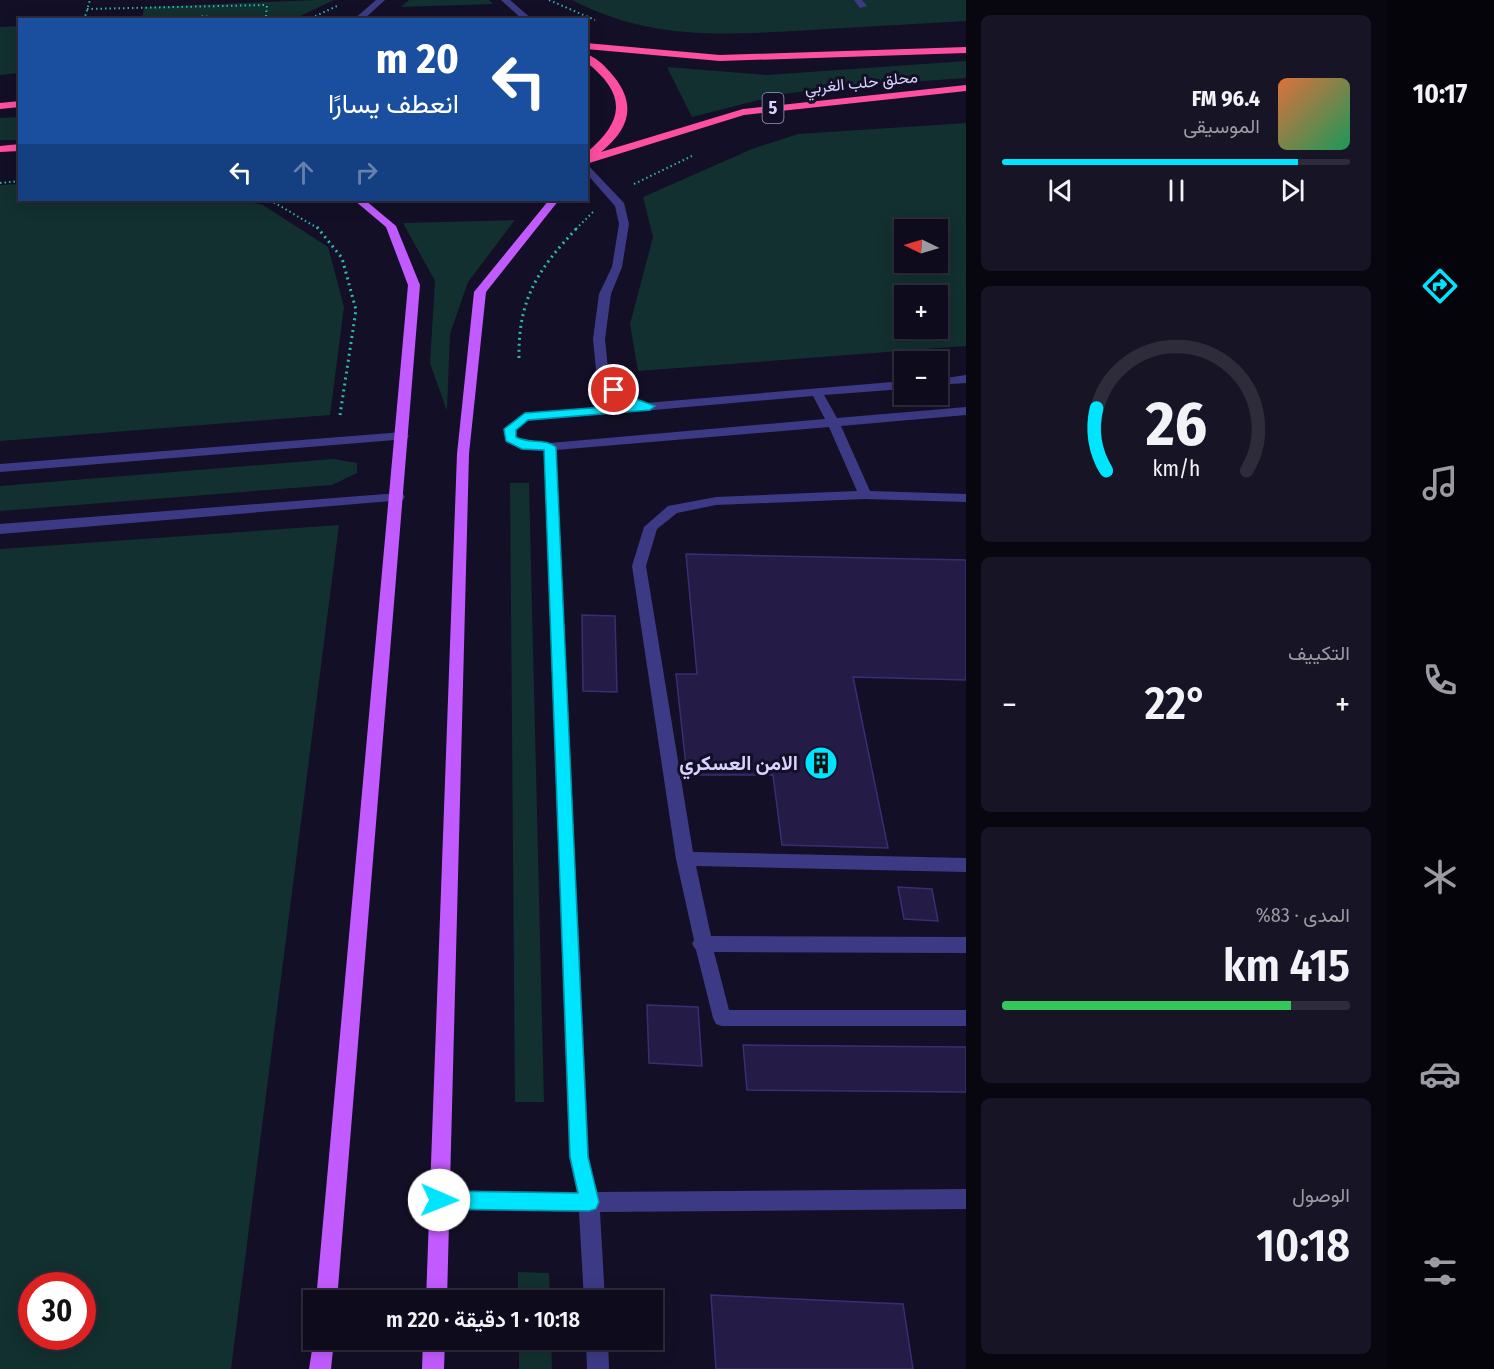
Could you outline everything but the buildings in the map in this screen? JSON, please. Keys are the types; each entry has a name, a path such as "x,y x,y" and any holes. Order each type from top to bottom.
{"highway":[{"name":"محلق حلب الغربي","path":"588,46 720,58 966,50"},
{"path":"588,59 615,81 623,97 624,114 617,131 603,147 588,158"},
{"name":"محلق حلب الغربي","path":"588,159 743,112 966,88"},
{"path":"0,106 18,104"},
{"path":"0,148 18,147"}],"main road":[{"path":"327,1290 398,497 414,285 392,226 360,201"},
{"path":"436,1290 463,454 480,292 553,201"},
{"path":"320,1369 322,1350"},
{"path":"434,1350 434,1369"}],"street":[{"path":"359,18 381,0"},
{"path":"505,0 527,18"},
{"path":"588,168 620,205 624,224 617,267 605,294 600,328 603,380 624,399 650,406"},
{"path":"948,381 966,379"},
{"path":"894,386 525,417 510,429 510,439 522,446 550,447 966,411"},
{"path":"817,393 834,424 864,495"},
{"path":"0,468 403,436"},
{"path":"550,447 579,1157 589,1202 594,1290"},
{"path":"966,498 864,495 716,501 673,508 651,527 639,566 684,859 701,944 722,1018 966,1018"},
{"path":"0,529 398,497"},
{"path":"684,859 966,865"},
{"path":"701,944 966,945"},
{"path":"439,1200 589,1202 966,1199"},
{"path":"597,1350 598,1369"}],"path":[{"path":"85,18 90,0"},
{"path":"312,18 345,0"},
{"path":"87,9 267,4 266,17 242,18"},
{"path":"196,16 198,6"},
{"path":"190,18 196,16 211,18"},
{"path":"519,358 519,325 537,274 570,234 611,195 697,153"},
{"path":"0,183 18,181"},
{"path":"272,201 318,228 342,258 345,268 356,310 336,441"}],"green space":[{"path":"334,0 296,18 142,18 144,7"},
{"path":"409,0 489,0 493,4 401,7"},
{"path":"572,0 966,0 966,21 718,34 659,29 630,23"},
{"path":"18,26 18,73 0,75 0,27"},
{"path":"966,61 966,78 840,87 783,94 692,117 667,67 767,75"},
{"path":"18,117 18,140 0,140 0,118"},
{"path":"966,123 966,346 638,371 630,324 653,237 643,197 752,149 798,134"},
{"path":"18,184 18,201 245,201 263,205 328,247 344,307 330,415 0,441 0,185"},
{"path":"515,220 468,282 450,334 447,411 430,363 435,281 403,223"},
{"path":"333,459 357,463 357,473 332,485 0,511 0,486"},
{"path":"510,483 529,483 544,1102 515,1102"},
{"path":"339,525 231,1369 0,1369 0,549"},
{"path":"518,1272 549,1273 550,1290 518,1290"},
{"path":"519,1350 551,1350 552,1369 519,1369"}],"place":[{"name":"الامن العسكري","path":"821,763"}],"route":[{"path":"439,1200 589,1202 579,1157 550,447 522,446 510,439 510,429 525,417 650,406 624,399 614,390"}]}
